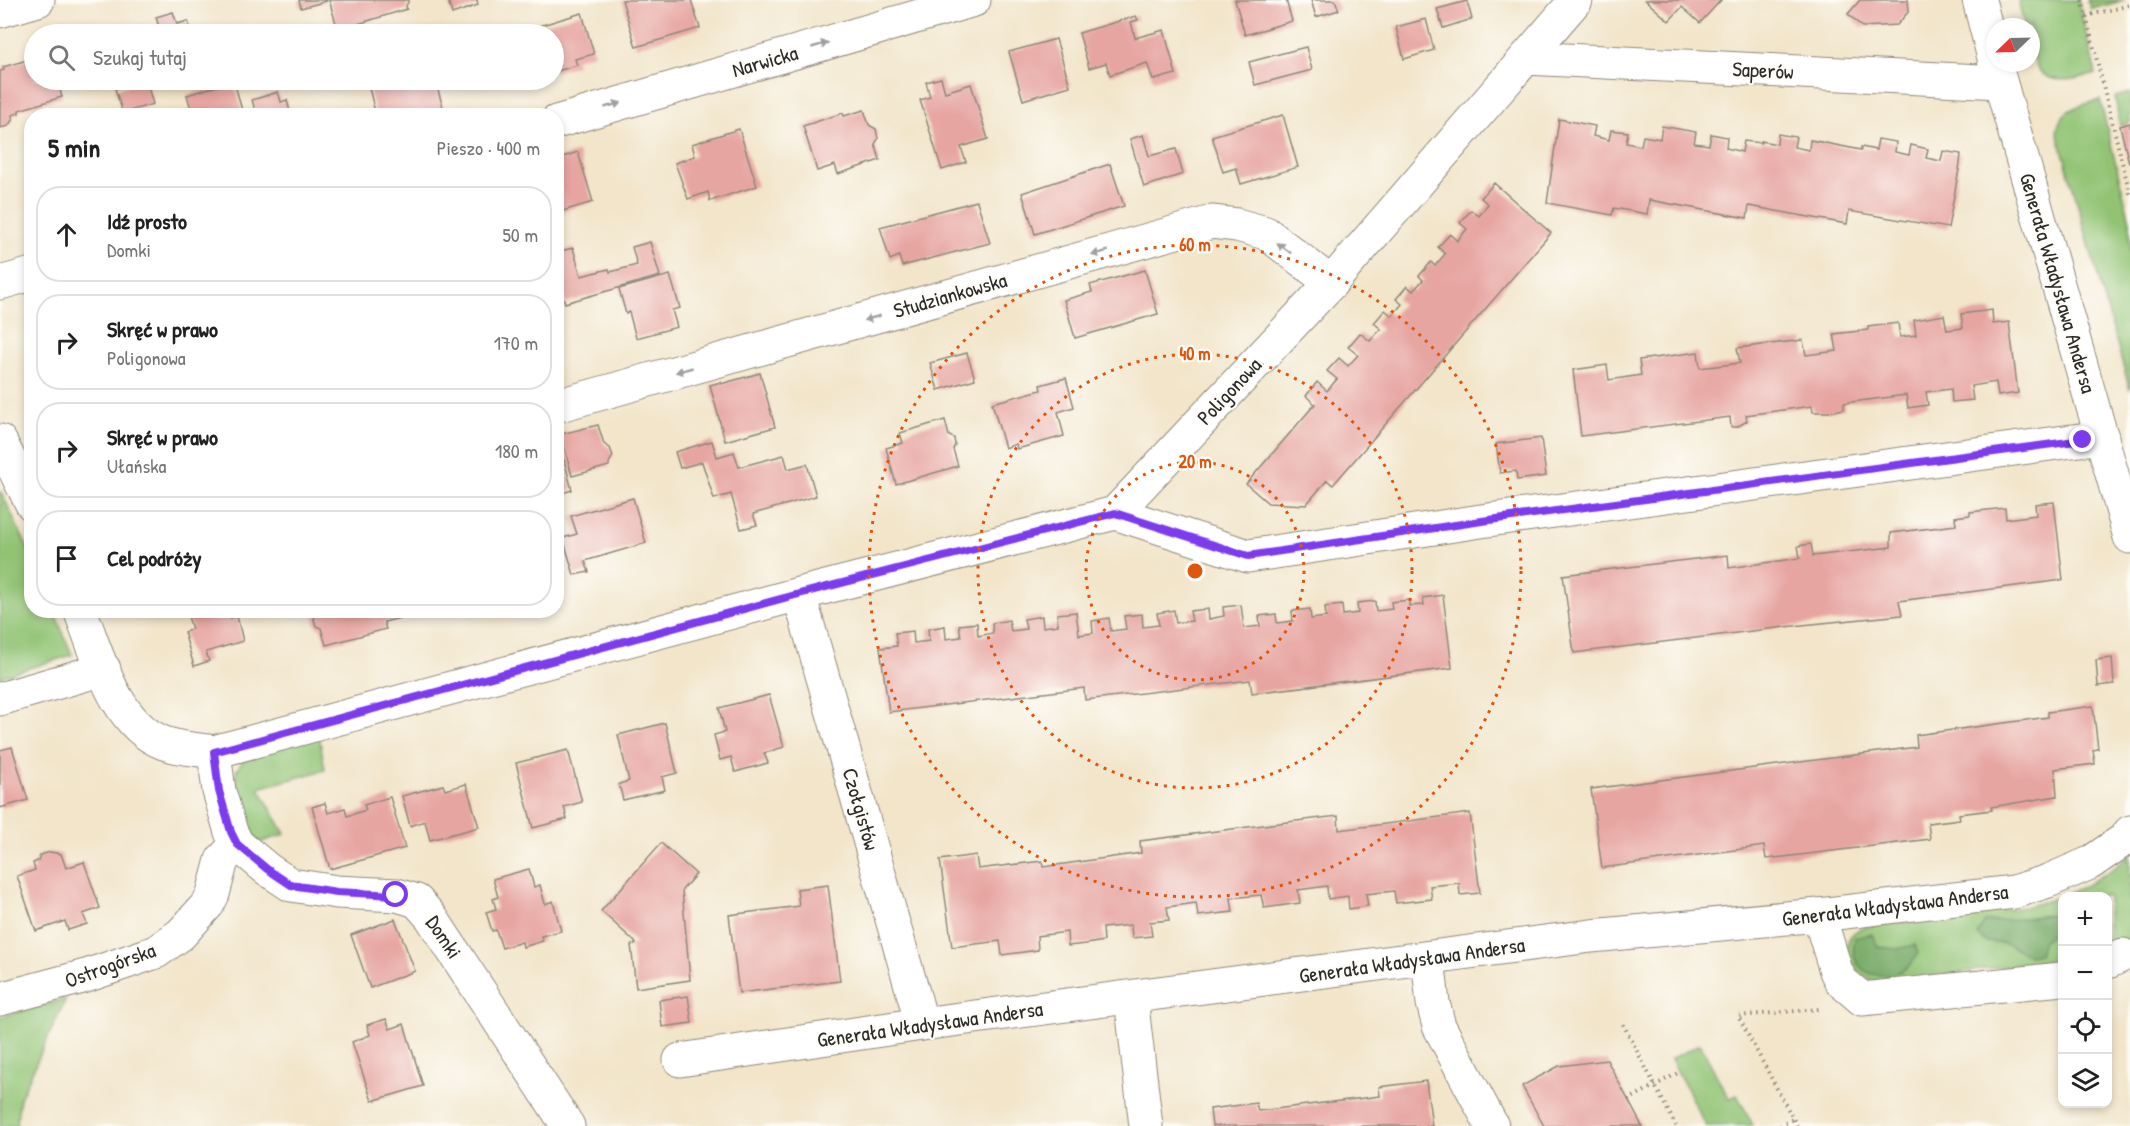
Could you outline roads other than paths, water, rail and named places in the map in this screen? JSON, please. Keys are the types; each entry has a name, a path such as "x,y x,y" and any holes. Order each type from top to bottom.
{"street":[{"path":"0,11 38,0"},
{"name":"Narwicka","path":"564,120 974,0"},
{"name":"Poligonowa","path":"1115,513 1331,283 1576,0"},
{"name":"Generała Władysława Andersa","path":"1979,0 1986,27"},
{"name":"Saperów","path":"1526,58 1986,69"},
{"name":"Generała Władysława Andersa","path":"1998,72 2130,537"},
{"name":"Studziankowska","path":"564,404 1212,222 1238,225 1266,233 1331,283"},
{"path":"0,283 24,276"},
{"path":"83,618 123,711 144,732 165,743 214,752 799,594 1115,513 1248,556 1482,521 2102,437"},
{"path":"0,441 24,488"},
{"name":"Czołgistów","path":"799,594 922,1024"},
{"path":"0,699 104,669"},
{"name":"Domki","path":"214,752 225,815 237,844 291,885 337,892 396,895 417,901 431,917 568,1126"},
{"name":"Generała Władysława Andersa","path":"680,1060 922,1024 1592,936 1819,915 2014,892 2048,881 2090,863 2125,839 2130,831"},
{"name":"Ostrogórska","path":"0,999 86,976 156,952 181,934 208,904 222,860 237,844"},
{"path":"1819,915 1841,981 1862,999 2058,979"},
{"path":"1428,958 1433,1003 1439,1026 1492,1126"},
{"path":"1131,998 1146,1126"}]}
